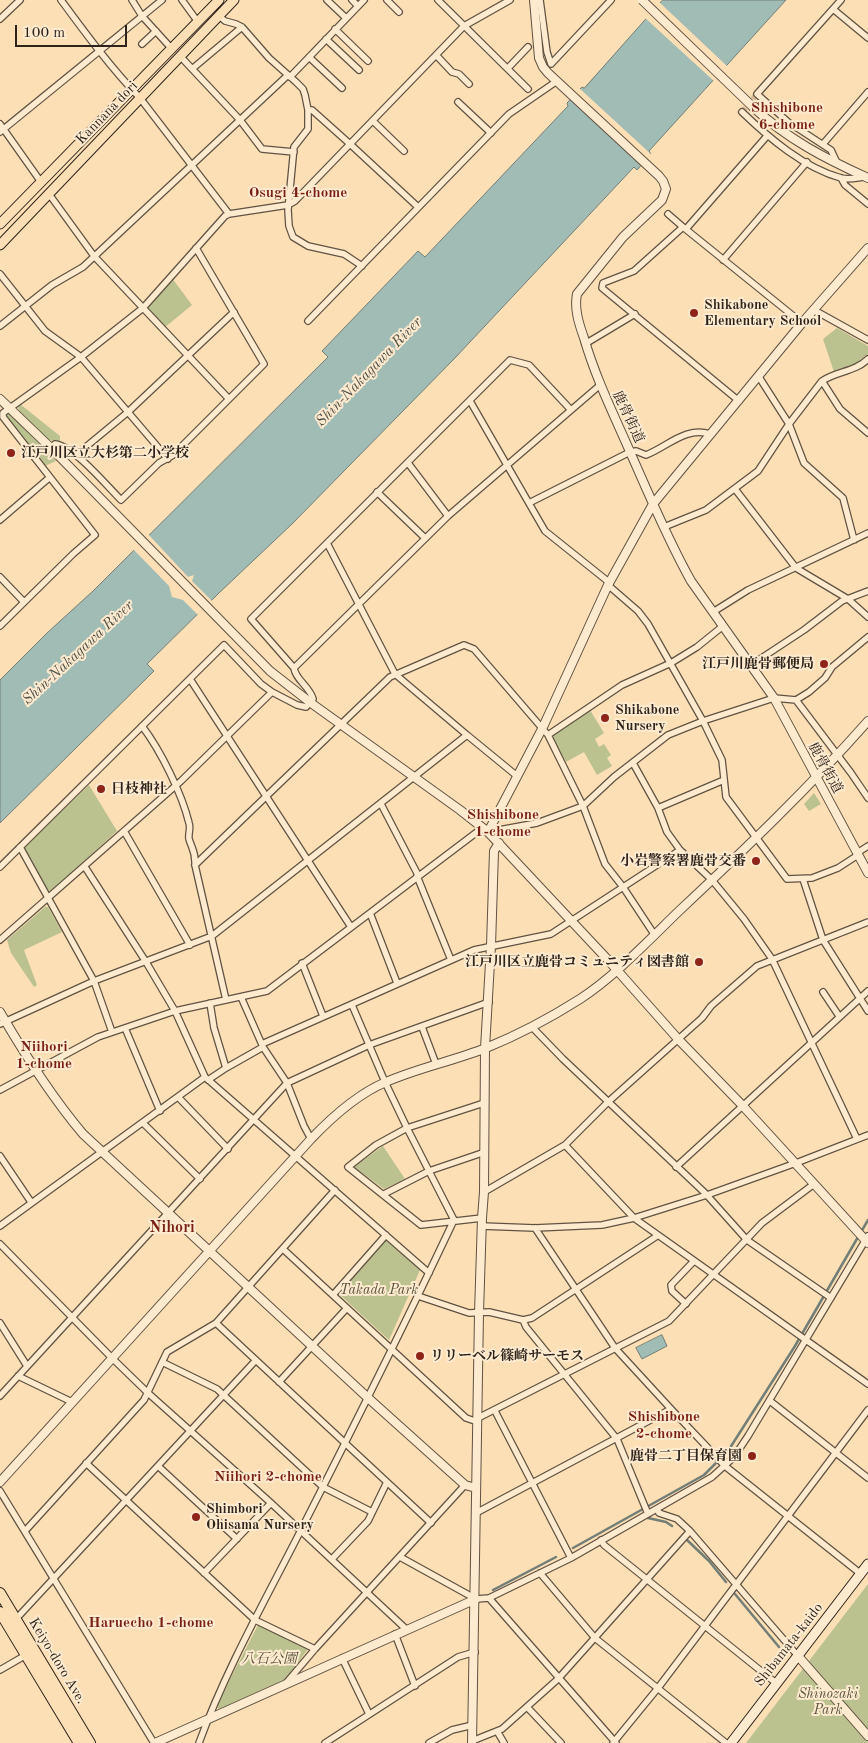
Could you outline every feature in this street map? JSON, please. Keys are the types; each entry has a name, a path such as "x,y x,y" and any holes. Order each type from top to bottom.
{"highway":[{"name":"Keiyo-doro Ave.","path":"0,1593 90,1743"},
{"name":"Keiyo-doro Ave.","path":"0,1612 79,1743"}],"main road":[{"name":"Kannana dori","path":"0,224 219,0"},
{"name":"Kannana dori","path":"0,245 234,0"},
{"name":"Shibamata-kaido","path":"731,1743 868,1564"}],"street":[{"path":"0,19 20,0"},
{"path":"62,0 229,214"},
{"path":"132,0 142,16 172,49"},
{"path":"42,182 1,128 162,0"},
{"path":"182,0 198,22"},
{"path":"327,0 346,18"},
{"path":"352,0 358,6"},
{"path":"0,326 52,285 83,267 309,57 364,0"},
{"path":"387,0 398,12"},
{"path":"438,0 528,88"},
{"path":"0,626 95,535 49,478 41,464 3,417 2,413 81,357 143,308 225,216 288,205 295,201 464,26 510,0"},
{"name":"鹿骨街道","path":"534,0 539,58 548,73 659,176 666,189 662,200 623,237 577,294 575,301 576,311 600,386 653,504 691,581 774,698 868,873"},
{"path":"540,0 547,52 551,64 611,0"},
{"path":"642,0 771,124 808,149 866,178"},
{"path":"837,163 831,150 788,122 757,94 841,0"},
{"path":"833,9 868,38"},
{"path":"219,16 225,22 242,27 269,58 303,89 308,110 308,129 294,147 288,205 289,226 293,238 308,246 344,254 362,266"},
{"path":"192,69 242,27"},
{"path":"336,29 368,61"},
{"path":"142,44 156,31"},
{"path":"326,39 359,70"},
{"path":"508,68 528,48"},
{"path":"436,55 452,72 459,74 470,84"},
{"path":"180,56 240,120 262,150 294,152"},
{"path":"309,57 342,88"},
{"path":"308,321 509,114 559,83"},
{"path":"823,144 868,92"},
{"path":"458,102 491,133"},
{"path":"308,110 318,114 418,207"},
{"path":"742,112 767,136 807,162 842,178 866,178"},
{"path":"373,121 404,151"},
{"path":"739,401 602,288 603,283 634,271 684,228 767,136"},
{"path":"724,260 807,162"},
{"path":"842,178 845,185 868,204"},
{"path":"49,194 94,256 230,399"},
{"path":"668,214 802,323"},
{"path":"51,448 55,444 60,444 76,455 121,500 159,464 168,459 264,364 196,248"},
{"path":"488,832 543,727 609,584 653,504 802,323 868,248"},
{"path":"0,274 45,331 81,357 168,459"},
{"path":"814,310 868,340"},
{"path":"76,455 128,412 234,312"},
{"path":"586,344 635,314"},
{"path":"664,527 706,510 758,471 789,424 822,381 861,367 868,359"},
{"path":"0,867 224,645 261,684 272,692 297,705 306,707 311,703 314,699 308,687 251,619 510,360 528,365 571,410"},
{"path":"759,377 789,424 804,463 843,498 854,540"},
{"path":"822,381 840,409 868,433"},
{"path":"294,668 448,516 600,386"},
{"path":"0,399 51,448 270,671 488,832 867,1240 739,1450 712,1477 571,1558 489,1598 476,1599 406,1629 154,1743 0,1490"},
{"path":"470,401 545,531 609,584 638,611 648,624 703,721 722,760 726,797 787,879 812,878 838,868 868,846"},
{"path":"529,503 630,452 636,451 646,455 653,453 674,439 703,432 710,434"},
{"path":"408,463 448,516"},
{"path":"0,520 49,478"},
{"path":"734,489 796,568 848,599 868,617"},
{"path":"377,492 425,538"},
{"path":"713,612 748,590 868,534"},
{"path":"327,544 395,674 517,776"},
{"path":"0,577 24,602"},
{"path":"751,665 804,630 842,601 868,591"},
{"path":"548,735 622,685 671,664 697,647 723,626"},
{"path":"488,832 537,823 583,806 614,777 668,735 703,721 774,698 796,700 809,692 824,678 832,667 868,638"},
{"path":"195,865 390,677 464,645 474,649 543,727 583,806 605,864 623,887 654,934"},
{"path":"190,679 350,927"},
{"path":"0,940 175,786 272,692"},
{"path":"796,700 868,798"},
{"path":"0,1482 311,1139 350,1104 385,1082 485,1048 532,1027 581,998 617,970 712,880 837,756 868,720"},
{"path":"142,726 152,739 175,786 190,825 189,838 196,855 195,865 226,1000"},
{"path":"3,1022 94,981 212,936 467,735"},
{"path":"633,763 658,808 667,832 680,850 712,880 744,919 772,959 856,1139"},
{"path":"658,808 724,780"},
{"path":"380,804 418,876 451,960"},
{"path":"0,1090 80,1045 112,1032 175,1011 267,991 302,962 370,913 477,832 481,827"},
{"path":"124,831 190,945"},
{"path":"499,843 494,851 489,1002 485,1048 485,1152 479,1313 476,1599 472,1742 497,1731 558,1679 690,1531"},
{"path":"20,848 94,981 112,1032"},
{"path":"0,1226 160,1111 207,1079 262,1046 323,1016 352,1005 397,983 474,950 551,934 680,850"},
{"path":"85,867 175,1011 207,1079 429,1273"},
{"path":"803,879 823,940 868,1011"},
{"path":"370,913 397,983"},
{"path":"484,1192 565,1145 608,1102 757,966 868,922"},
{"path":"302,962 323,1016"},
{"path":"676,1167 868,991"},
{"path":"823,992 839,1016"},
{"path":"241,997 262,1046 287,1083 311,1139"},
{"path":"0,1396 287,1083 369,1045 489,1002"},
{"path":"210,1004 214,1028 226,1068"},
{"path":"352,1005 385,1082 454,1220"},
{"path":"0,1012 3,1022 35,1070 65,1113 83,1134 366,1397 465,1485 476,1488"},
{"path":"422,1027 436,1064"},
{"path":"532,1027 551,1048 707,1195 747,1240 830,1298"},
{"path":"125,1028 160,1111"},
{"path":"179,1098 228,1149"},
{"path":"482,1218 421,1225 348,1167 376,1145 407,1128 484,1103"},
{"path":"143,1124 200,1180"},
{"path":"482,1226 535,1228 602,1225 634,1218 707,1195 868,1135"},
{"path":"565,1145 634,1218 693,1262 868,1384"},
{"path":"384,1194 428,1171 485,1152"},
{"path":"0,1156 32,1202"},
{"path":"283,1249 466,1418 478,1420 669,1321 762,1223 814,1184"},
{"path":"25,1532 148,1393 167,1352 216,1323 335,1190"},
{"path":"199,1743 208,1718 254,1620 392,1349 454,1220"},
{"path":"535,1228 615,1348 671,1409 725,1466 861,1574"},
{"path":"333,1295 386,1235"},
{"path":"418,1296 469,1313 489,1312 523,1320 532,1318 657,1236"},
{"path":"0,1244 148,1393 192,1430 406,1629"},
{"path":"686,1304 672,1291 671,1285 693,1262"},
{"path":"279,1382 347,1308"},
{"path":"523,1320 526,1328 617,1439 648,1514"},
{"path":"216,1323 431,1523"},
{"path":"1,1326 28,1366"},
{"path":"16,1619 256,1360"},
{"path":"162,1362 217,1389 323,1487 372,1512"},
{"path":"18,1376 72,1402"},
{"path":"770,1400 868,1478"},
{"path":"476,1513 671,1409"},
{"path":"489,1598 615,1742 868,1410"},
{"path":"495,1411 571,1558"},
{"path":"86,1464 254,1620 315,1649"},
{"path":"158,1466 237,1539"},
{"path":"332,1559 368,1521 387,1482"},
{"path":"287,1682 465,1485"},
{"path":"204,1573 271,1503"},
{"path":"657,1509 659,1513 677,1519 690,1531 868,1736"},
{"path":"601,1540 604,1545 776,1683"},
{"path":"400,1557 476,1599"},
{"path":"540,1573 595,1638 726,1743"},
{"path":"395,1634 415,1686"},
{"path":"325,1743 415,1686 458,1656 475,1652"},
{"path":"0,1670 26,1655"},
{"path":"342,1658 369,1714"},
{"path":"527,1707 561,1743"},
{"path":"428,1743 452,1730 473,1725"},
{"path":"497,1731 504,1743"}],"green space":[{"path":"172,278 192,305 164,328 145,308"},
{"path":"837,328 868,346 868,354 859,364 834,372 823,339"},
{"path":"20,404 60,436 60,442 49,440 21,414 18,408"},
{"path":"9,412 56,461 45,466 6,418 5,414"},
{"path":"590,710 604,733 595,739 599,747 604,744 611,755 607,758 612,766 597,775 584,752 566,762 553,738 554,734"},
{"path":"89,785 117,831 52,891 46,890 25,852 25,846"},
{"path":"814,793 821,804 809,811 804,804"},
{"path":"45,907 48,907 62,932 24,950 37,985 34,987 11,953 7,940"},
{"path":"383,1146 405,1179 384,1189 354,1167"},
{"name":"Takada Park","path":"385,1240 420,1270 389,1340 339,1294"},
{"name":"Shinozaki Park","path":"868,1584 868,1743 746,1743"},
{"name":"八石公園","path":"258,1625 308,1649 286,1679 219,1709 216,1706"}],"water":[{"name":"Shin-Nakagawa River","path":"663,0 786,0 649,151 651,154 637,170 634,167 454,359 292,524 147,664 154,671 0,823 0,680 93,591 328,357 322,351 418,251 425,257 568,106 567,103 582,87 584,88"},
{"path":"662,1335 667,1346 642,1359 636,1348"}],"pier":[{"path":"658,1 728,67 715,82 644,17"},
{"path":"578,87 653,156 644,166 568,97"},
{"path":"148,534 188,577 194,575 192,581 213,602 199,616 183,600 172,597 169,586 133,549"}],"waterway":[{"path":"861,1232 868,1220"},
{"path":"573,1548 704,1475 728,1451 795,1346 858,1237"},
{"path":"648,1518 666,1522 672,1526"},
{"path":"687,1540 709,1561 726,1582"},
{"path":"493,1590 556,1557"},
{"path":"735,1594 779,1647"}],"tunnel":[{"path":"742,112 757,94"}],"place":[{"name":"Shikabone Elementary School","path":"694,313"},
{"name":"江戸川区立大杉第二小学校","path":"11,453"},
{"name":"江戸川鹿骨郵便局","path":"824,664"},
{"name":"Shikabone Nursery","path":"605,718"},
{"name":"日枝神社","path":"101,789"},
{"name":"小岩警察署鹿骨交番","path":"756,861"},
{"name":"江戸川区立鹿骨コミュニティ図書館","path":"699,962"},
{"name":"リリーベル篠崎サーモス","path":"420,1356"},
{"name":"鹿骨二丁目保育園","path":"752,1456"},
{"name":"Shimbori Ohisama Nursery","path":"196,1517"}],"district":[{"name":"Shishibone 6-chome","path":"787,116"},
{"name":"Osugi 4-chome","path":"298,193"},
{"name":"Shishibone 1-chome","path":"503,824"},
{"name":"Niihori 1-chome","path":"44,1056"},
{"name":"Nihori","path":"172,1228"},
{"name":"Shishibone 2-chome","path":"664,1426"},
{"name":"Niihori 2-chome","path":"268,1477"},
{"name":"Haruecho 1-chome","path":"151,1623"}]}
